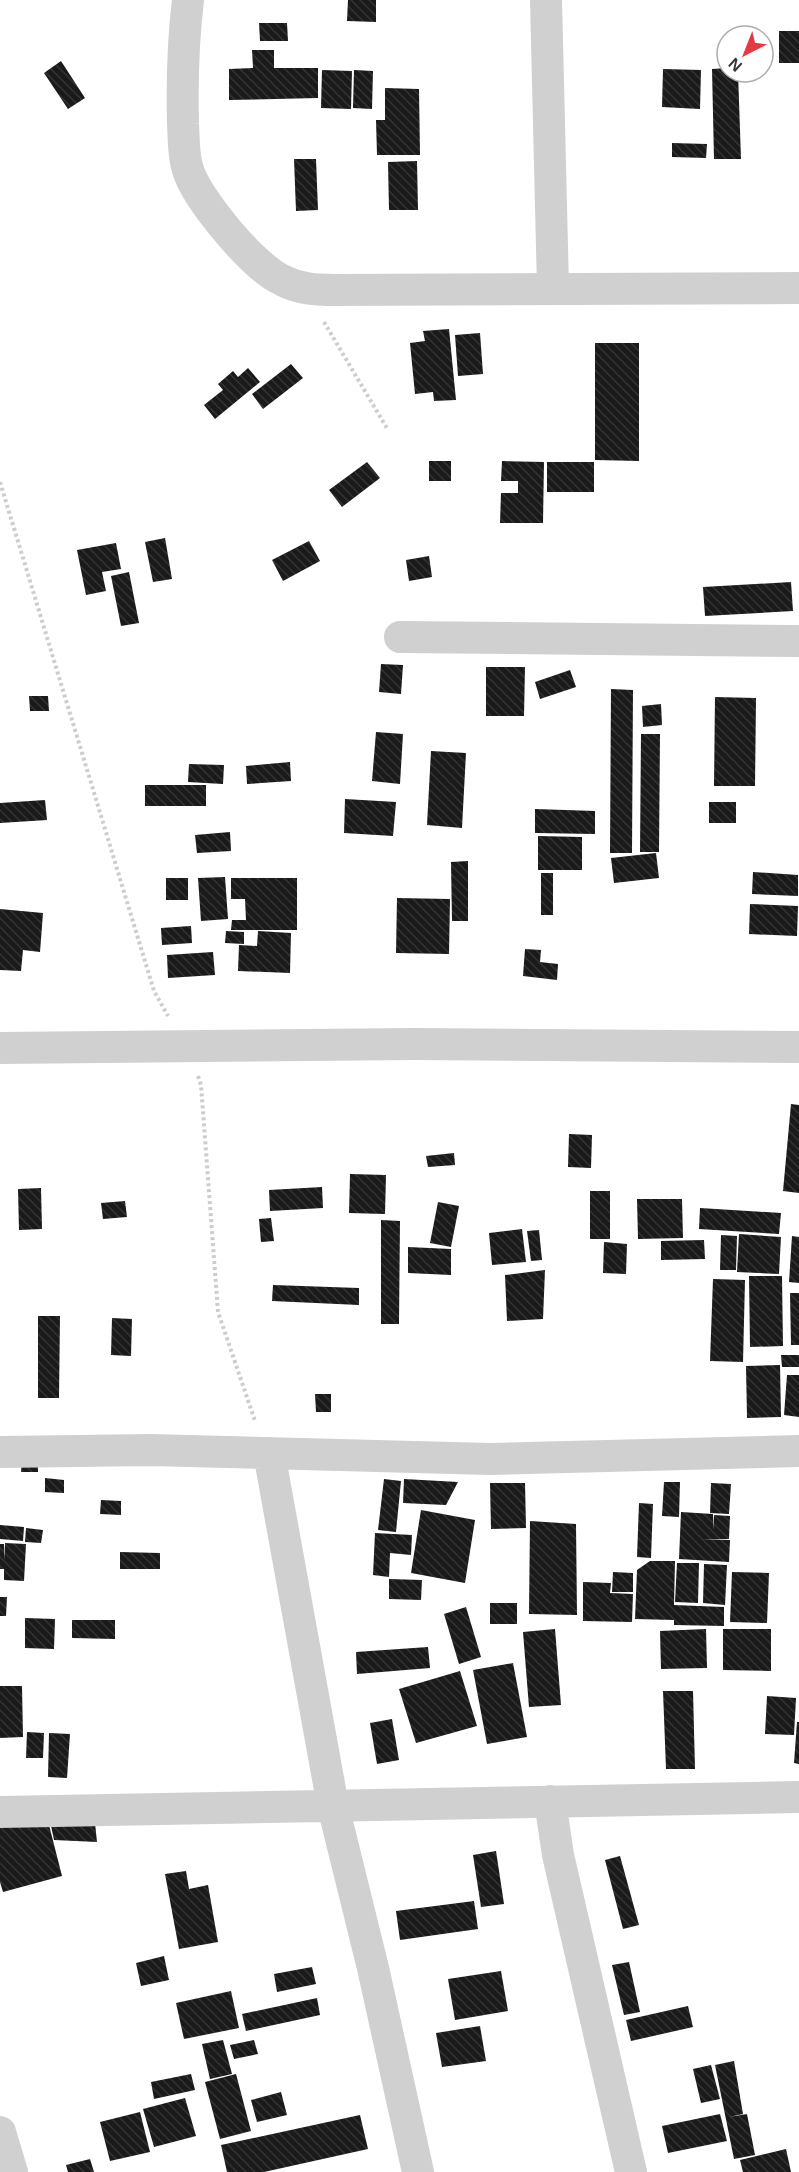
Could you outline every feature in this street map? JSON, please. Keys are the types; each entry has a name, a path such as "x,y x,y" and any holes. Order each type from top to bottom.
{"street":[{"path":"188,0 183,41 184,153 188,170 200,196 255,260 281,280 305,289 799,288"},
{"path":"546,0 553,288"},
{"path":"400,637 799,641"},
{"path":"0,1048 188,1048 414,1044 799,1047"},
{"path":"0,1452 151,1449 490,1458 799,1451"},
{"path":"269,1453 333,1806 373,1968 418,2172"},
{"path":"0,1812 799,1797"},
{"path":"550,1801 558,1855 631,2172"},
{"path":"0,2132 12,2172"}],"path":[{"path":"305,289 388,430"},
{"path":"0,482 154,991 188,1048 201,1085 218,1312 242,1390 269,1453"}],"building":[{"path":"348,0 376,0 376,22 347,21"},
{"path":"259,23 287,23 288,41 260,41"},
{"path":"779,31 799,31 799,63 779,63"},
{"path":"252,50 274,50 274,68 318,68 318,98 229,100 229,69 253,68"},
{"path":"61,61 85,98 68,109 44,73"},
{"path":"663,69 701,70 700,109 662,107"},
{"path":"712,69 715,69 715,84 738,84 741,159 714,159"},
{"path":"322,70 352,71 351,109 321,108"},
{"path":"354,70 373,71 372,109 353,108"},
{"path":"385,88 419,89 420,155 377,155 376,120 385,120"},
{"path":"672,143 707,144 706,158 672,157"},
{"path":"294,159 316,159 318,210 296,211"},
{"path":"417,161 418,210 389,210 388,162"},
{"path":"449,329 456,400 434,401 433,392 415,394 410,343 425,341 423,331"},
{"path":"480,333 483,374 458,376 455,335"},
{"path":"595,343 639,343 639,461 595,460"},
{"path":"291,364 303,378 263,409 252,394"},
{"path":"248,368 260,382 215,419 204,405 223,390 218,384 233,371 238,377"},
{"path":"429,461 451,461 451,481 429,481"},
{"path":"502,461 544,462 543,523 500,523 501,493 518,493 518,481 501,481"},
{"path":"367,462 380,478 342,507 329,490"},
{"path":"547,462 594,462 594,492 547,492"},
{"path":"165,538 172,579 153,582 145,542"},
{"path":"309,541 320,561 283,581 272,560"},
{"path":"116,543 121,569 102,572 106,591 86,595 77,550"},
{"path":"429,556 432,577 409,581 406,560"},
{"path":"129,572 139,623 121,626 111,576"},
{"path":"791,582 793,611 705,616 703,587"},
{"path":"381,664 403,665 401,694 379,692"},
{"path":"486,667 525,667 524,716 486,716"},
{"path":"570,670 576,687 540,699 535,682"},
{"path":"611,689 633,690 632,853 610,853"},
{"path":"29,696 48,696 49,711 30,711"},
{"path":"715,697 756,698 755,786 714,786"},
{"path":"661,704 662,725 643,727 642,706"},
{"path":"376,732 403,734 400,784 372,781"},
{"path":"641,734 660,734 659,852 640,852"},
{"path":"431,751 466,753 462,828 427,825"},
{"path":"290,762 291,781 247,784 246,766"},
{"path":"189,764 224,765 223,784 188,782"},
{"path":"145,785 206,785 206,806 145,806"},
{"path":"345,799 396,802 393,836 344,833"},
{"path":"45,800 47,820 0,823 0,803"},
{"path":"709,802 736,802 736,823 709,823"},
{"path":"535,809 595,811 595,834 535,833"},
{"path":"230,832 231,851 197,853 195,835"},
{"path":"538,836 582,837 582,870 538,870"},
{"path":"656,853 659,878 614,883 611,858"},
{"path":"468,861 468,921 452,921 451,862"},
{"path":"753,872 798,875 798,896 752,894"},
{"path":"541,873 553,873 553,915 541,915"},
{"path":"225,877 228,919 201,921 198,878"},
{"path":"166,878 188,878 188,900 166,900"},
{"path":"231,878 297,878 297,930 231,930 232,920 246,920 245,899 231,899"},
{"path":"397,898 450,899 449,954 396,953"},
{"path":"750,904 798,906 797,936 749,934"},
{"path":"0,909 43,913 40,952 23,950 21,971 0,970"},
{"path":"191,926 192,943 162,945 161,928"},
{"path":"226,931 244,932 244,944 225,943"},
{"path":"258,931 291,933 290,973 238,971 239,945 257,946"},
{"path":"525,949 541,950 540,962 558,964 557,980 523,976"},
{"path":"213,952 215,975 168,978 167,955"},
{"path":"791,1104 799,1105 799,1193 783,1191"},
{"path":"569,1134 592,1135 591,1168 568,1167"},
{"path":"454,1153 455,1165 428,1167 426,1156"},
{"path":"350,1174 386,1175 385,1214 349,1213"},
{"path":"322,1187 323,1208 270,1211 269,1190"},
{"path":"41,1188 42,1229 19,1230 18,1189"},
{"path":"590,1191 610,1191 610,1239 590,1239"},
{"path":"637,1199 682,1199 683,1238 638,1239"},
{"path":"125,1201 127,1217 103,1219 101,1203"},
{"path":"438,1202 459,1206 451,1247 430,1243"},
{"path":"700,1208 781,1213 779,1234 699,1229"},
{"path":"271,1218 274,1241 261,1242 259,1219"},
{"path":"381,1220 400,1221 399,1324 381,1324"},
{"path":"522,1229 526,1262 492,1265 489,1233"},
{"path":"539,1230 542,1260 531,1261 527,1231"},
{"path":"739,1234 781,1237 779,1274 737,1272"},
{"path":"721,1235 737,1236 736,1270 720,1270"},
{"path":"792,1236 799,1237 799,1283 789,1282"},
{"path":"704,1240 705,1259 661,1260 661,1241"},
{"path":"604,1242 627,1244 626,1274 603,1273"},
{"path":"408,1247 451,1249 451,1275 408,1273"},
{"path":"545,1270 543,1319 507,1321 505,1275"},
{"path":"749,1276 782,1276 783,1346 750,1347"},
{"path":"713,1279 745,1280 743,1362 710,1361"},
{"path":"273,1285 359,1288 359,1305 272,1301"},
{"path":"790,1293 799,1293 799,1345 791,1345"},
{"path":"38,1316 60,1316 59,1398 38,1398"},
{"path":"112,1318 132,1319 131,1356 111,1355"},
{"path":"781,1355 799,1355 799,1367 782,1367"},
{"path":"780,1365 781,1417 747,1418 746,1366"},
{"path":"787,1375 799,1375 799,1417 784,1415"},
{"path":"315,1394 331,1394 331,1412 316,1412"},
{"path":"22,1460 38,1461 38,1472 21,1472"},
{"path":"45,1478 64,1480 64,1493 45,1492"},
{"path":"384,1479 401,1481 396,1532 378,1530"},
{"path":"404,1479 458,1482 446,1505 403,1503"},
{"path":"664,1482 680,1482 679,1517 662,1516"},
{"path":"490,1483 525,1483 526,1528 491,1529"},
{"path":"711,1483 731,1484 729,1514 710,1513"},
{"path":"101,1500 121,1501 121,1515 100,1514"},
{"path":"639,1503 653,1504 651,1558 637,1557"},
{"path":"421,1510 475,1520 465,1583 411,1573"},
{"path":"681,1512 713,1514 713,1530 714,1515 730,1516 729,1539 702,1539 730,1540 729,1562 679,1559"},
{"path":"530,1521 576,1524 577,1615 529,1614"},
{"path":"0,1525 24,1527 23,1541 0,1539"},
{"path":"26,1528 43,1530 41,1543 25,1542"},
{"path":"375,1533 412,1535 411,1555 390,1553 389,1577 373,1575"},
{"path":"5,1543 26,1544 24,1581 4,1580 4,1569 0,1569 0,1544 4,1544 5,1560"},
{"path":"120,1552 160,1553 160,1569 120,1569"},
{"path":"650,1561 675,1561 674,1605 724,1607 724,1626 674,1625 674,1620 635,1619 637,1570"},
{"path":"677,1563 699,1563 698,1603 675,1602"},
{"path":"704,1564 727,1565 725,1605 703,1603"},
{"path":"613,1572 633,1573 633,1592 612,1592"},
{"path":"732,1572 769,1573 767,1623 730,1622"},
{"path":"389,1579 422,1580 421,1600 389,1599"},
{"path":"583,1582 611,1583 610,1593 633,1594 632,1622 583,1621"},
{"path":"0,1597 7,1597 6,1616 0,1616"},
{"path":"490,1603 517,1603 517,1624 490,1624"},
{"path":"466,1607 481,1657 459,1664 444,1614"},
{"path":"25,1618 55,1619 54,1649 25,1648"},
{"path":"72,1620 115,1620 115,1639 72,1638"},
{"path":"555,1629 561,1705 529,1707 523,1632"},
{"path":"706,1629 707,1668 661,1669 660,1631"},
{"path":"723,1629 771,1629 771,1671 723,1670"},
{"path":"428,1647 430,1668 357,1674 356,1652"},
{"path":"513,1663 527,1737 487,1744 473,1670"},
{"path":"460,1671 477,1726 416,1743 399,1689"},
{"path":"0,1686 22,1686 23,1737 0,1738"},
{"path":"663,1691 693,1691 695,1769 666,1769"},
{"path":"767,1696 796,1698 794,1735 765,1734"},
{"path":"392,1719 399,1760 377,1764 370,1723"},
{"path":"797,1722 799,1722 799,1764 794,1763"},
{"path":"27,1732 44,1733 43,1758 26,1758"},
{"path":"49,1733 70,1734 67,1778 48,1777"},
{"path":"48,1821 62,1876 3,1892 0,1882 0,1822"},
{"path":"50,1821 95,1823 97,1842 54,1840"},
{"path":"496,1851 504,1904 481,1907 473,1855"},
{"path":"620,1856 639,1925 623,1929 605,1860"},
{"path":"186,1871 189,1889 208,1885 218,1942 179,1949 165,1874"},
{"path":"474,1901 478,1929 400,1940 396,1911"},
{"path":"164,1956 169,1980 141,1986 136,1963"},
{"path":"629,1962 640,2012 624,2015 612,1965"},
{"path":"312,1967 316,1984 277,1992 274,1974"},
{"path":"501,1971 508,2011 455,2020 448,1979"},
{"path":"231,1991 239,2028 184,2039 176,2003"},
{"path":"317,1998 320,2015 246,2031 242,2014"},
{"path":"688,2006 693,2027 631,2041 626,2020"},
{"path":"480,2026 486,2061 442,2067 436,2033"},
{"path":"223,2040 232,2074 210,2079 202,2044"},
{"path":"254,2040 258,2054 234,2059 230,2045"},
{"path":"734,2061 743,2114 729,2117 747,2114 755,2155 734,2159 715,2065"},
{"path":"711,2065 720,2099 701,2103 693,2069"},
{"path":"191,2074 195,2090 154,2099 151,2082"},
{"path":"236,2074 251,2131 220,2139 205,2082"},
{"path":"281,2092 287,2115 257,2122 251,2100"},
{"path":"185,2098 196,2136 154,2147 143,2109"},
{"path":"140,2112 150,2152 110,2161 100,2122"},
{"path":"720,2114 727,2141 668,2153 662,2126"},
{"path":"360,2115 368,2149 264,2172 227,2172 221,2145"},
{"path":"786,2149 791,2172 743,2172 740,2160"},
{"path":"90,2159 94,2172 68,2172 66,2165"}]}
